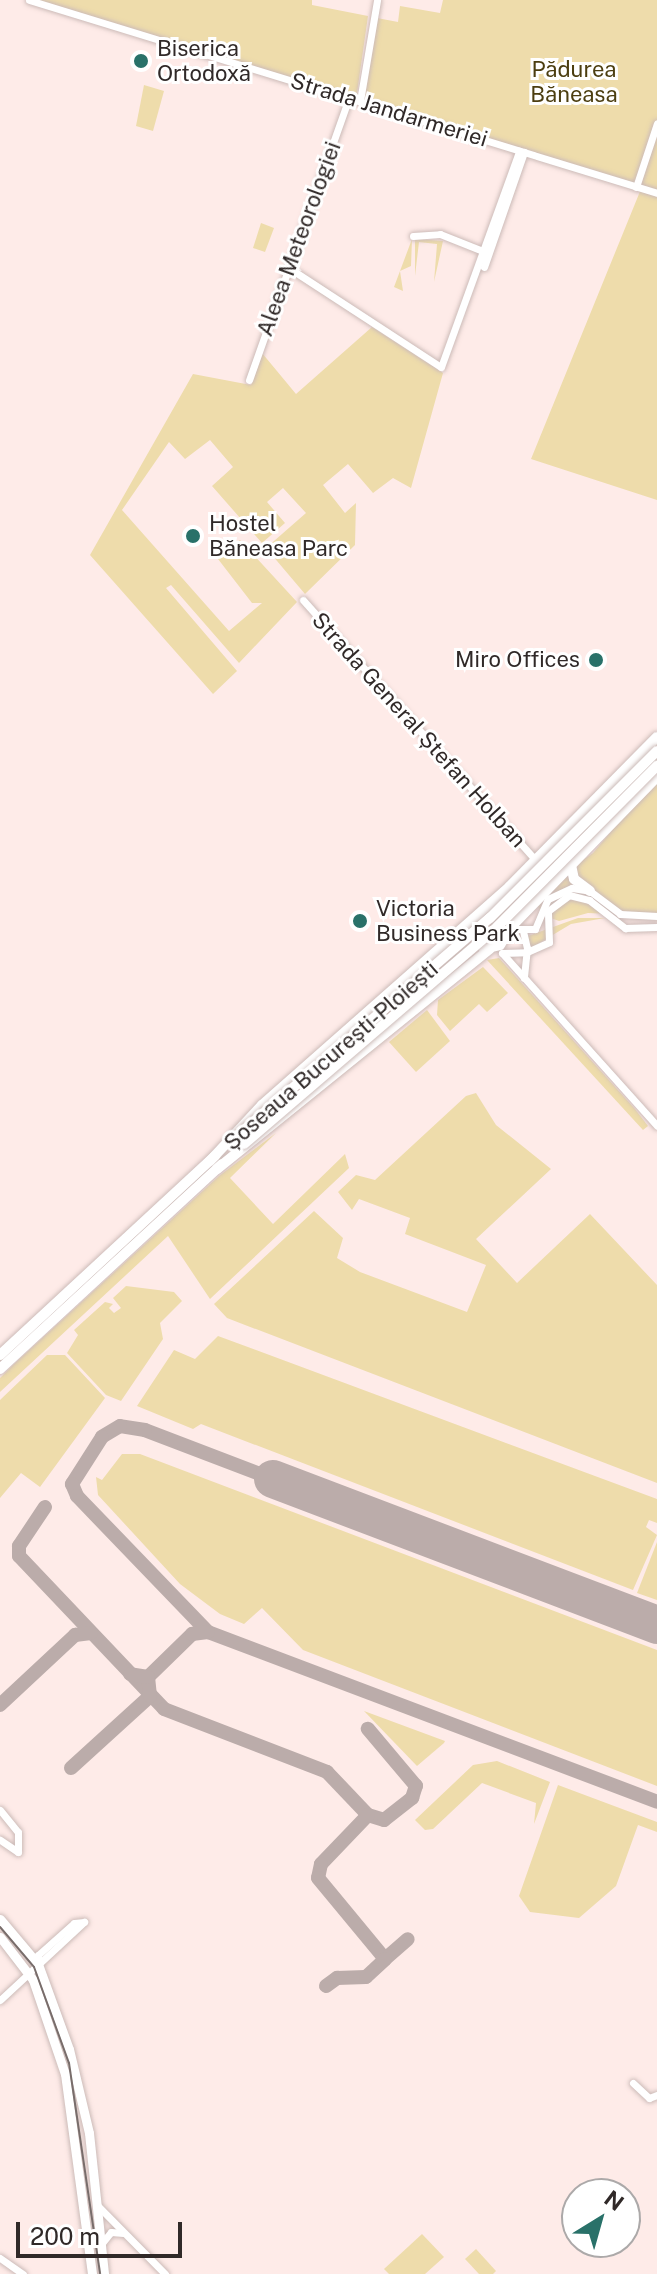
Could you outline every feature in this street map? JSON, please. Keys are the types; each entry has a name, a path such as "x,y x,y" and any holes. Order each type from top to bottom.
{"highway":[{"path":"214,1165 230,1134 536,861 657,737"},
{"name":"Șoseaua București-Ploiești","path":"0,1369 240,1140 490,918 657,751"},
{"name":"Șoseaua București-Ploiești","path":"240,1140 483,939 657,766"},
{"path":"214,1165 495,950 571,865 657,777"},
{"path":"571,865 574,879 590,891"},
{"path":"483,908 501,911 515,928"},
{"path":"470,919 472,940 495,950"},
{"name":"Șoseaua București-Ploiești","path":"0,1355 214,1165"}],"main road":[{"path":"0,1919 38,1964 79,2083 104,2274"},
{"path":"0,1937 29,1972 68,2084 92,2274"}],"street":[{"name":"Strada Jandarmeriei","path":"29,0 657,193"},
{"path":"360,101 377,0"},
{"name":"Aleea Meteorologiei","path":"249,380 349,98"},
{"path":"636,187 657,123"},
{"path":"289,268 441,367 522,152"},
{"path":"472,301 522,152"},
{"path":"413,236 440,234 483,251"},
{"name":"Strada General Ștefan Holban","path":"303,600 536,861"},
{"path":"525,980 527,952 515,928 535,929 543,906 556,892 590,891 619,914 657,916"},
{"path":"495,950 527,952 551,940 548,911 565,895 589,900 625,928 657,927"},
{"path":"495,950 657,1126"},
{"path":"0,1840 18,1852 18,1832 1,1812"},
{"path":"0,2000 38,1964 44,1963 84,1922 74,1923 38,1955 38,1964"},
{"path":"633,2083 656,2099"},
{"path":"97,2205 165,2274"},
{"path":"101,2245 113,2231 129,2236"},
{"path":"0,2258 23,2274"}],"green space":[{"name":"Pădurea Băneasa","path":"29,0 312,0 312,5 368,16 357,93 365,96 377,18 398,22 400,6 440,13 443,0 657,0 657,500 531,459 641,189"},
{"path":"144,85 164,91 153,131 136,126"},
{"path":"261,223 274,228 265,252 253,248"},
{"path":"412,239 411,266 400,271"},
{"path":"415,239 443,241 434,282 437,244 419,242 415,276"},
{"path":"400,271 403,291 394,287"},
{"path":"372,327 443,373 411,488 393,478 373,493 348,464 323,485 345,513 356,503 355,545 305,594 266,548 306,513 283,488 267,502 285,523 262,543 212,486 233,467 210,440 185,459 169,442 122,510 229,631 262,603 252,603 218,559 240,540 297,602 239,663 171,585 166,588 237,671 213,694 90,555 193,374 251,385 262,353 296,394"},
{"path":"657,777 657,916 588,913 559,921 542,915 538,906 555,880 593,853"},
{"path":"578,918 605,918 571,924 531,948 528,936"},
{"path":"499,958 648,1126 643,1130 487,960"},
{"path":"483,967 508,993 487,1012 479,1004 450,1031 437,1015 438,1000"},
{"path":"427,1010 450,1041 416,1072 389,1042"},
{"path":"476,1093 496,1125 551,1169 476,1239 517,1283 590,1214 657,1285 657,1483 227,1318 214,1304 314,1211 343,1238 337,1258 360,1272 467,1312 486,1265 405,1234 410,1218 359,1199 352,1210 338,1192 356,1175 375,1180 466,1096"},
{"path":"276,1133 230,1178 273,1224 345,1154 349,1168 210,1299 168,1236 0,1392 0,1378 13,1365 219,1176"},
{"path":"126,1286 174,1292 182,1301 160,1323 163,1339 121,1401 106,1395 67,1353 78,1335 74,1330 105,1302 113,1304 109,1308 114,1313 121,1308 113,1298"},
{"path":"218,1336 657,1499 657,1523 649,1520 646,1527 657,1535 633,1590 201,1424 193,1429 137,1406 174,1350 195,1359"},
{"path":"47,1355 65,1355 105,1398 40,1487 21,1473 0,1498 0,1400"},
{"path":"122,1454 140,1454 657,1650 657,1786 303,1650 262,1608 244,1624 220,1614 180,1584 98,1495 96,1477 102,1480"},
{"path":"657,1542 657,1600 637,1593"},
{"path":"364,1711 445,1741 417,1766"},
{"path":"497,1761 550,1782 534,1824 536,1803 482,1783 433,1829 425,1830 415,1820 473,1765"},
{"path":"558,1785 657,1822 657,1832 638,1825 616,1886 579,1918 530,1912 519,1896"},
{"path":"422,2234 444,2257 425,2274 389,2274 384,2269"},
{"path":"476,2249 496,2271 493,2274 479,2274 465,2259"}],"taxiway":[{"path":"273,1479 145,1430 120,1426 102,1437 72,1484 77,1496 208,1632 657,1802"},
{"path":"45,1507 19,1546 19,1556 164,1709 327,1772 368,1815 384,1820 412,1798 416,1786 368,1729"},
{"path":"148,1677 192,1634 208,1632"},
{"path":"0,1705 75,1635 91,1633"},
{"path":"71,1768 150,1696 148,1677 130,1674"},
{"path":"368,1815 321,1864 318,1878 385,1959 408,1939"},
{"path":"326,1986 337,1978 366,1977 385,1959"}],"runway":[{"path":"273,1479 657,1625"}],"tram line":[{"path":"0,1927 34,1967 69,2063 100,2274"}],"place":[{"name":"Biserica Ortodoxă","path":"141,61"},
{"name":"Hostel Băneasa Parc","path":"193,536"},
{"name":"Miro Offices","path":"596,660"},
{"name":"Victoria Business Park","path":"360,921"}]}
